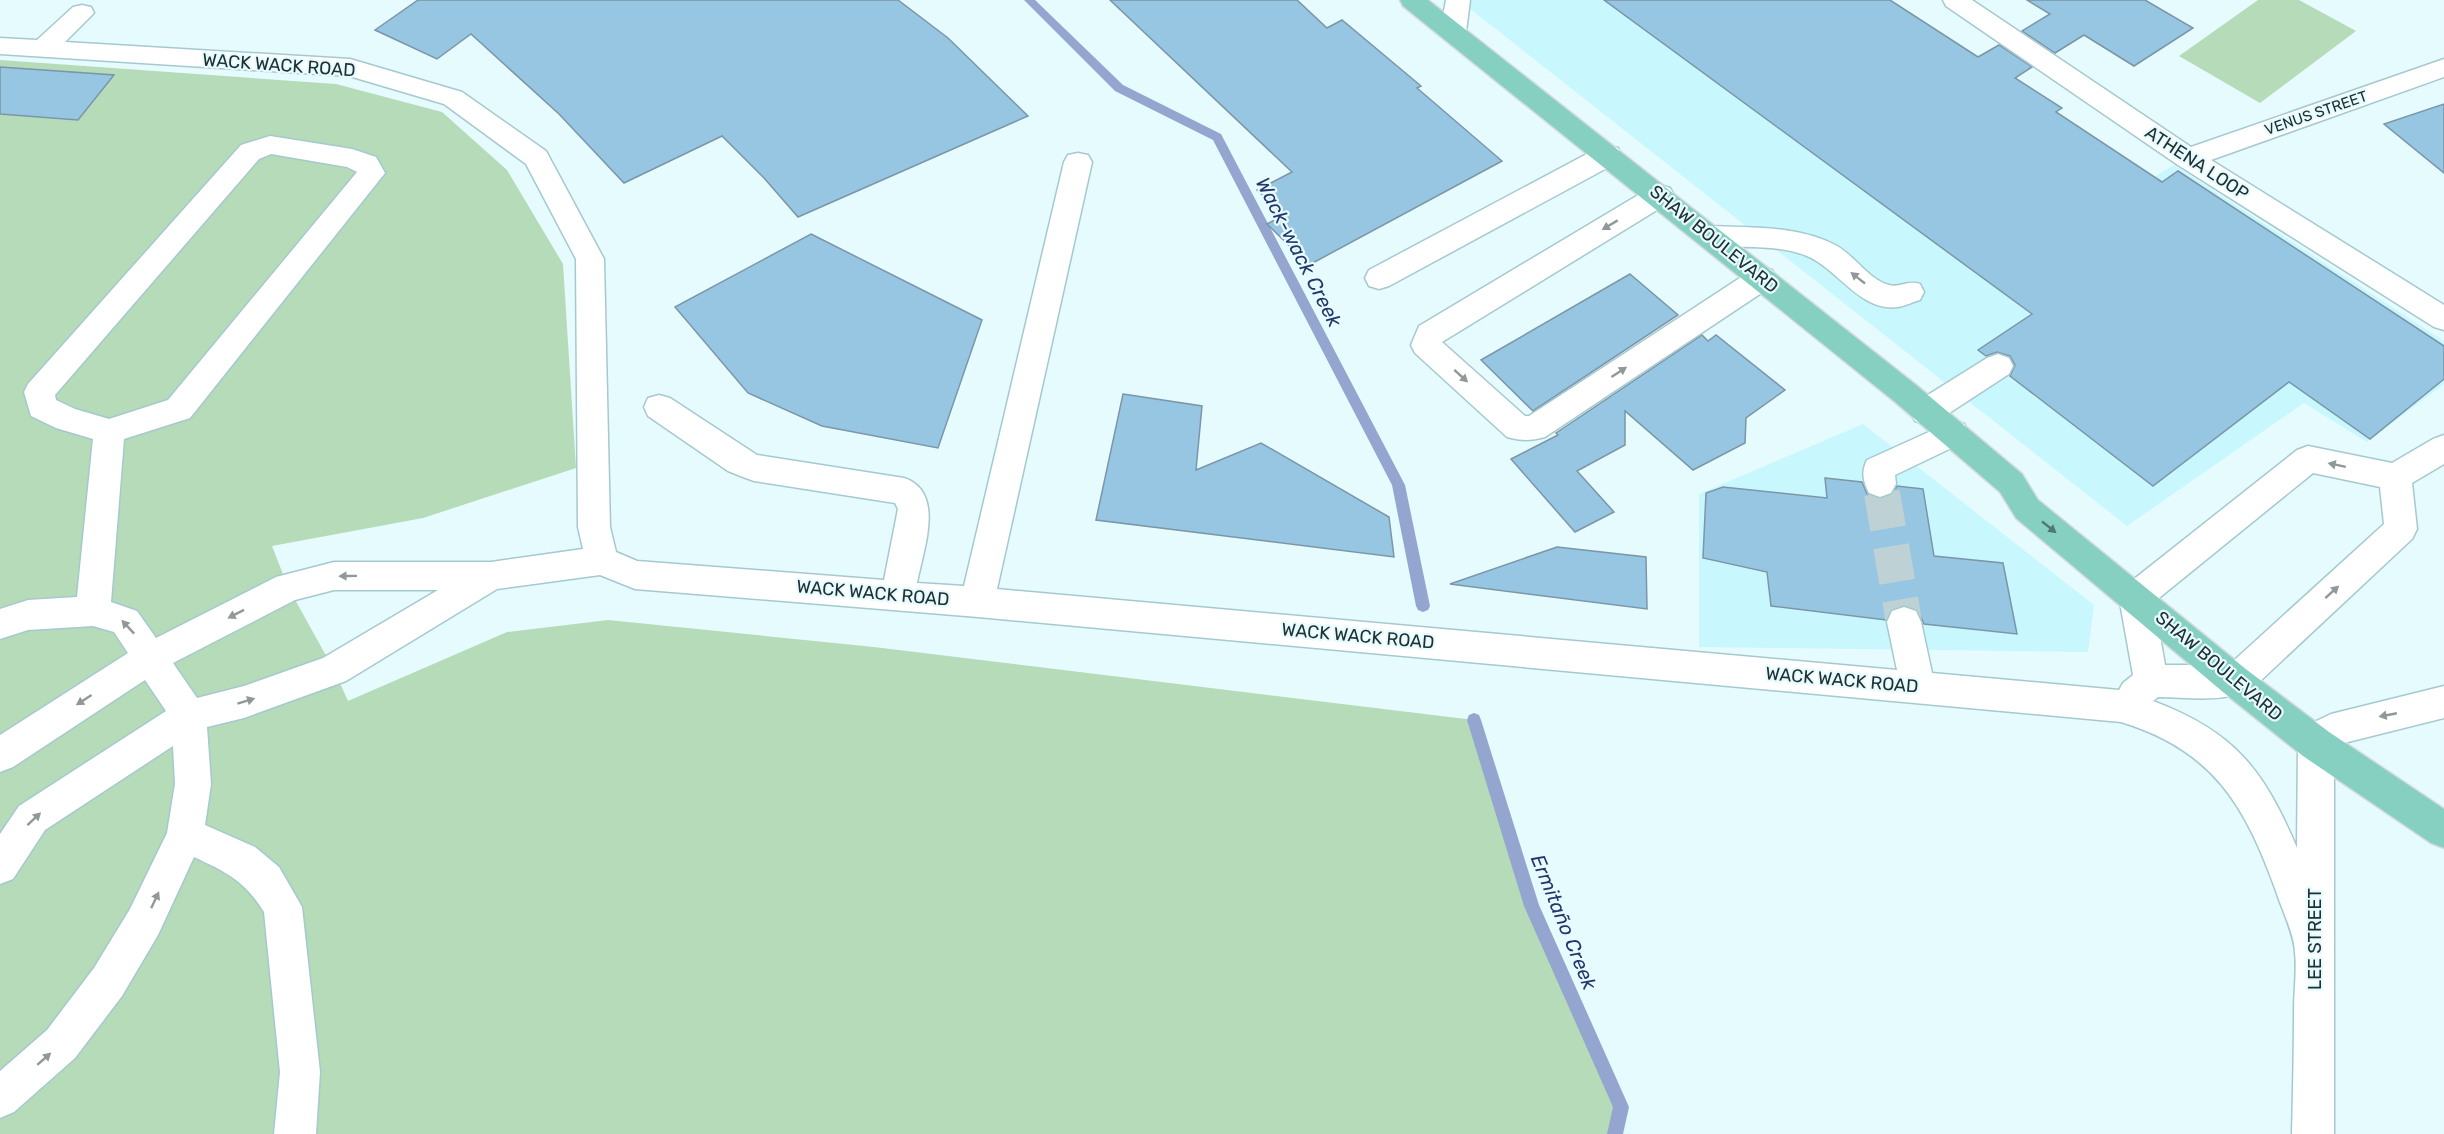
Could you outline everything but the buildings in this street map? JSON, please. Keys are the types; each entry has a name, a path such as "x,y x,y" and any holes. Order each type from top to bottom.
{"main road":[{"name":"SHAW BOULEVARD","path":"1412,0 1660,195 1953,433 2011,483 2043,494 2145,589 2244,673 2444,830"},
{"name":"SHAW BOULEVARD","path":"2324,737 2444,806"}],"street":[{"path":"1453,32 1458,0"},
{"name":"ATHENA LOOP","path":"1954,0 2188,158 2444,320"},
{"path":"42,49 82,13"},
{"name":"WACK WACK ROAD","path":"0,46 350,68 453,98 536,158 590,259 594,527 602,561 635,575 978,602 2121,706 2156,717 2201,741 2236,774 2262,814 2291,880 2316,955"},
{"name":"VENUS STREET","path":"2188,158 2444,68"},
{"path":"270,146 288,147 352,158 366,164 371,173 178,409 109,431 67,419 42,407 39,392 249,152 270,146"},
{"path":"1379,278 1608,155"},
{"path":"978,602 983,569 1078,162"},
{"path":"1660,195 1429,334 1426,345 1518,428 1534,428 1762,278"},
{"path":"1710,236 1806,244 1828,255 1877,293 1894,297 1910,292"},
{"path":"1926,412 1998,366"},
{"path":"659,406 740,462 754,468 904,491 912,500 915,509 898,595"},
{"path":"93,611 109,431"},
{"path":"1881,484 1878,469 1953,433"},
{"path":"2151,681 2145,589 2308,459 2394,477 2444,448"},
{"path":"2121,706 2151,681 2244,673 2401,530 2394,477"},
{"path":"0,755 151,657 288,587 334,576 491,576 602,561"},
{"path":"392,576 410,592 413,607 400,631"},
{"path":"0,866 32,818 189,716 244,702 334,670 491,576"},
{"path":"0,624 28,615 93,611 125,621 189,716 193,784 185,835 144,922 108,982 61,1044 0,1098"},
{"path":"1904,622 1918,686"},
{"path":"2324,737 2444,702"},
{"name":"LEE STREET","path":"2313,1134 2316,955 2324,737"},
{"path":"185,835 242,860 266,880 283,907 300,1072 295,1134"}],"shaded area":[{"path":"1459,0 1719,0 2055,236 2174,165 2444,341 2444,384 2367,442 2304,403 2127,526"},
{"path":"1863,424 2094,605 2088,652 1699,647 1699,494"}],"green space":[{"path":"2258,0 2299,0 2356,31 2260,103 2179,56"},
{"path":"0,60 336,84 442,112 507,170 563,264 576,468 423,518 272,546 288,587 334,670 348,701 507,632 608,620 874,647 1474,720 1532,906 1621,1107 1615,1134 0,1134"}],"waterway":[{"name":"Wack-wack Creek","path":"1029,0 1119,88 1217,137 1398,485 1423,606"},
{"name":"Ermitaño Creek","path":"1474,720 1532,906 1621,1107 1615,1134"}],"tunnel":[{"path":"1880,484 1882,494"},
{"path":"1882,493 1904,622"}]}
